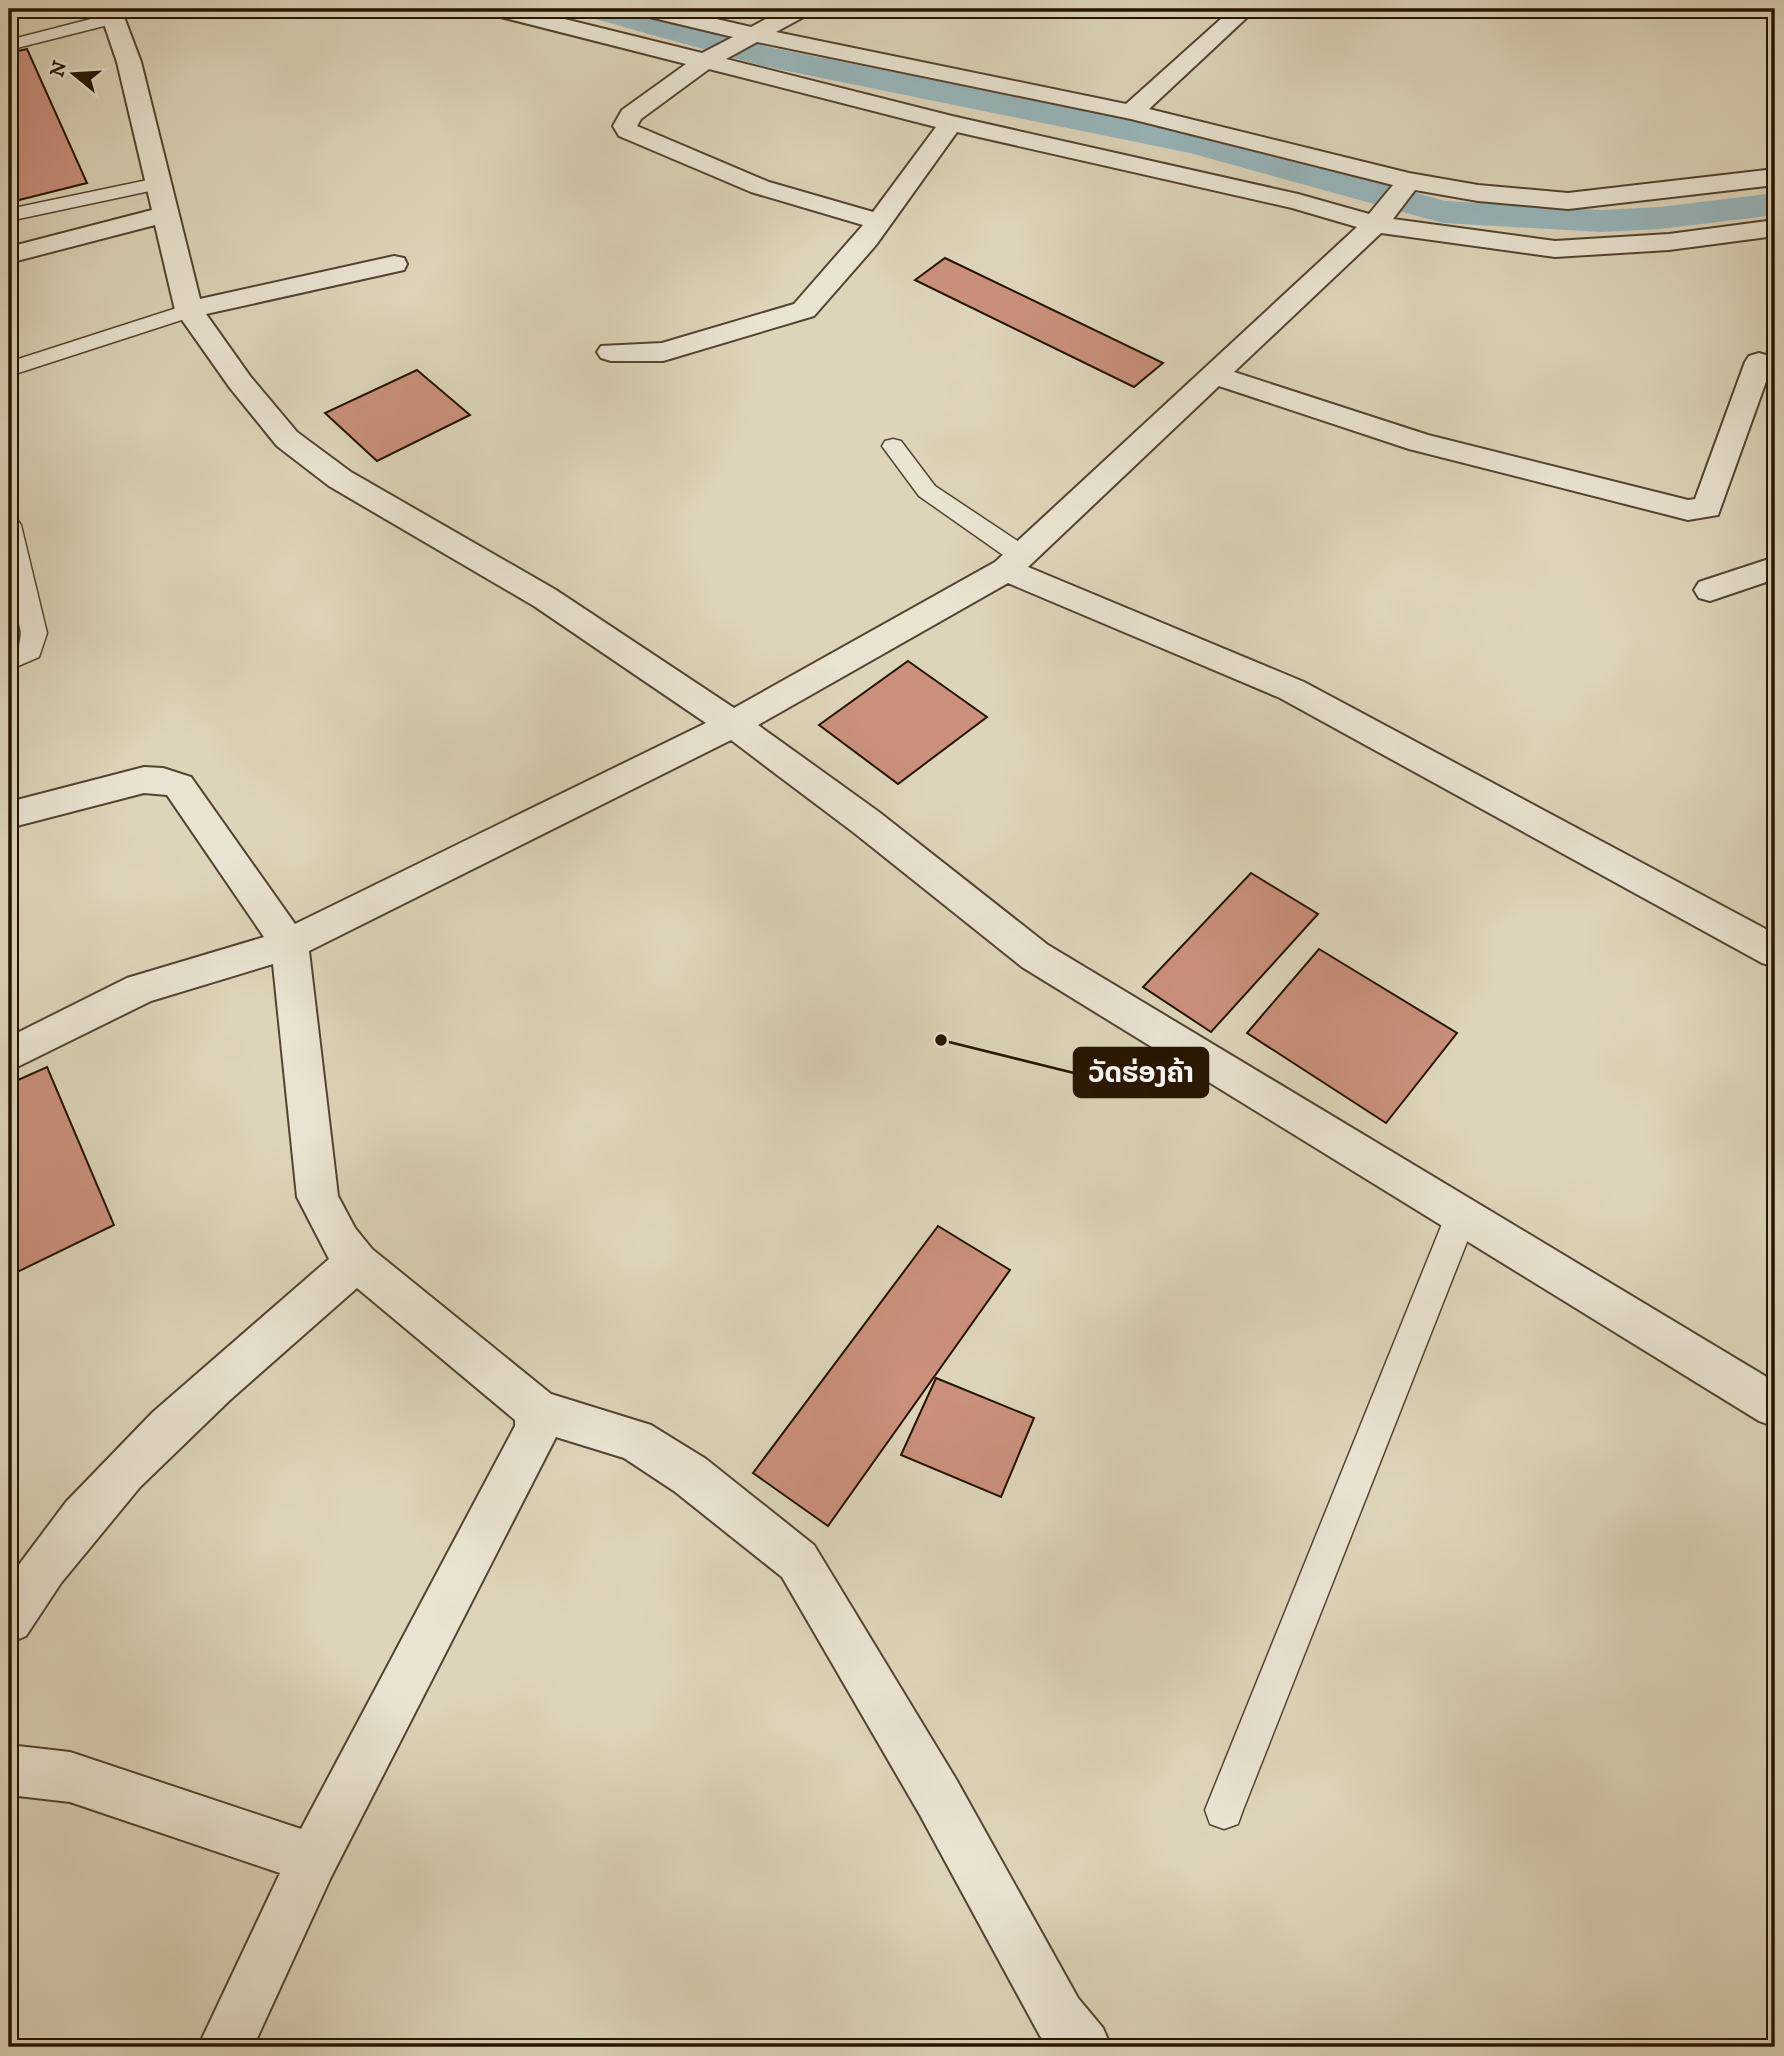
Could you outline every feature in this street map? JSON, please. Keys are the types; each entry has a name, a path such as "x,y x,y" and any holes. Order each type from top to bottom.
{"street":[{"path":"497,9 710,59 951,123 1298,202 1375,223 1463,238 1555,249 1669,243 1775,228"},
{"path":"645,9 750,38 1131,112 1409,181 1527,199 1568,201 1775,177"},
{"path":"801,9 710,59 631,115 626,120 628,131 760,187 880,222"},
{"path":"1131,112 1245,9"},
{"path":"112,14 130,62 160,200 189,310 240,382 288,439 340,479 545,598 733,724 866,822 1035,956 1775,1406"},
{"path":"611,352 663,352 811,306 822,288 880,222 951,123"},
{"path":"9,1055 140,989 289,944 733,724 1014,563 1375,223 1409,181"},
{"path":"9,256 160,200"},
{"path":"189,310 394,264"},
{"path":"1215,375 1419,442 1688,510 1697,510 1707,508 1759,362"},
{"path":"1014,563 1292,690 1775,952"},
{"path":"1710,590 1775,568"},
{"path":"9,815 144,780 163,781 179,786 289,944 318,1197 340,1241 357,1262 538,1411 635,1440 690,1475 798,1561 938,1797 1059,2017 1084,2047"},
{"path":"9,1619 87,1511 157,1436 357,1262"},
{"path":"225,2047 313,1859 537,1429 538,1411"},
{"path":"9,1770 70,1777 313,1859"}],"lane":[{"path":"9,45 112,14"},
{"path":"9,215 160,200"},
{"path":"9,369 189,310"},
{"path":"894,446 927,491 1014,563"},
{"path":"9,525 34,633 30,651 9,661"},
{"path":"1224,1811 1462,1214"}],"building":[{"path":"27,49 87,183 15,201 9,187 9,53"},
{"path":"945,258 1163,363 1134,387 915,280"},
{"path":"417,370 470,415 377,461 325,413"},
{"path":"908,661 987,717 898,784 819,725"},
{"path":"1251,873 1318,914 1211,1032 1143,987"},
{"path":"1319,949 1457,1033 1386,1123 1247,1033"},
{"path":"47,1067 114,1225 9,1276 9,1084"},
{"path":"938,1226 1010,1270 828,1526 753,1473"},
{"path":"936,1378 1034,1418 1001,1497 901,1455"}],"waterway":[{"path":"596,9 763,56 1195,143 1443,212 1602,221 1660,218 1775,204"}],"place":[{"name":"ວັດຮ່ອງຄ້າ","path":"941,1040"}]}
